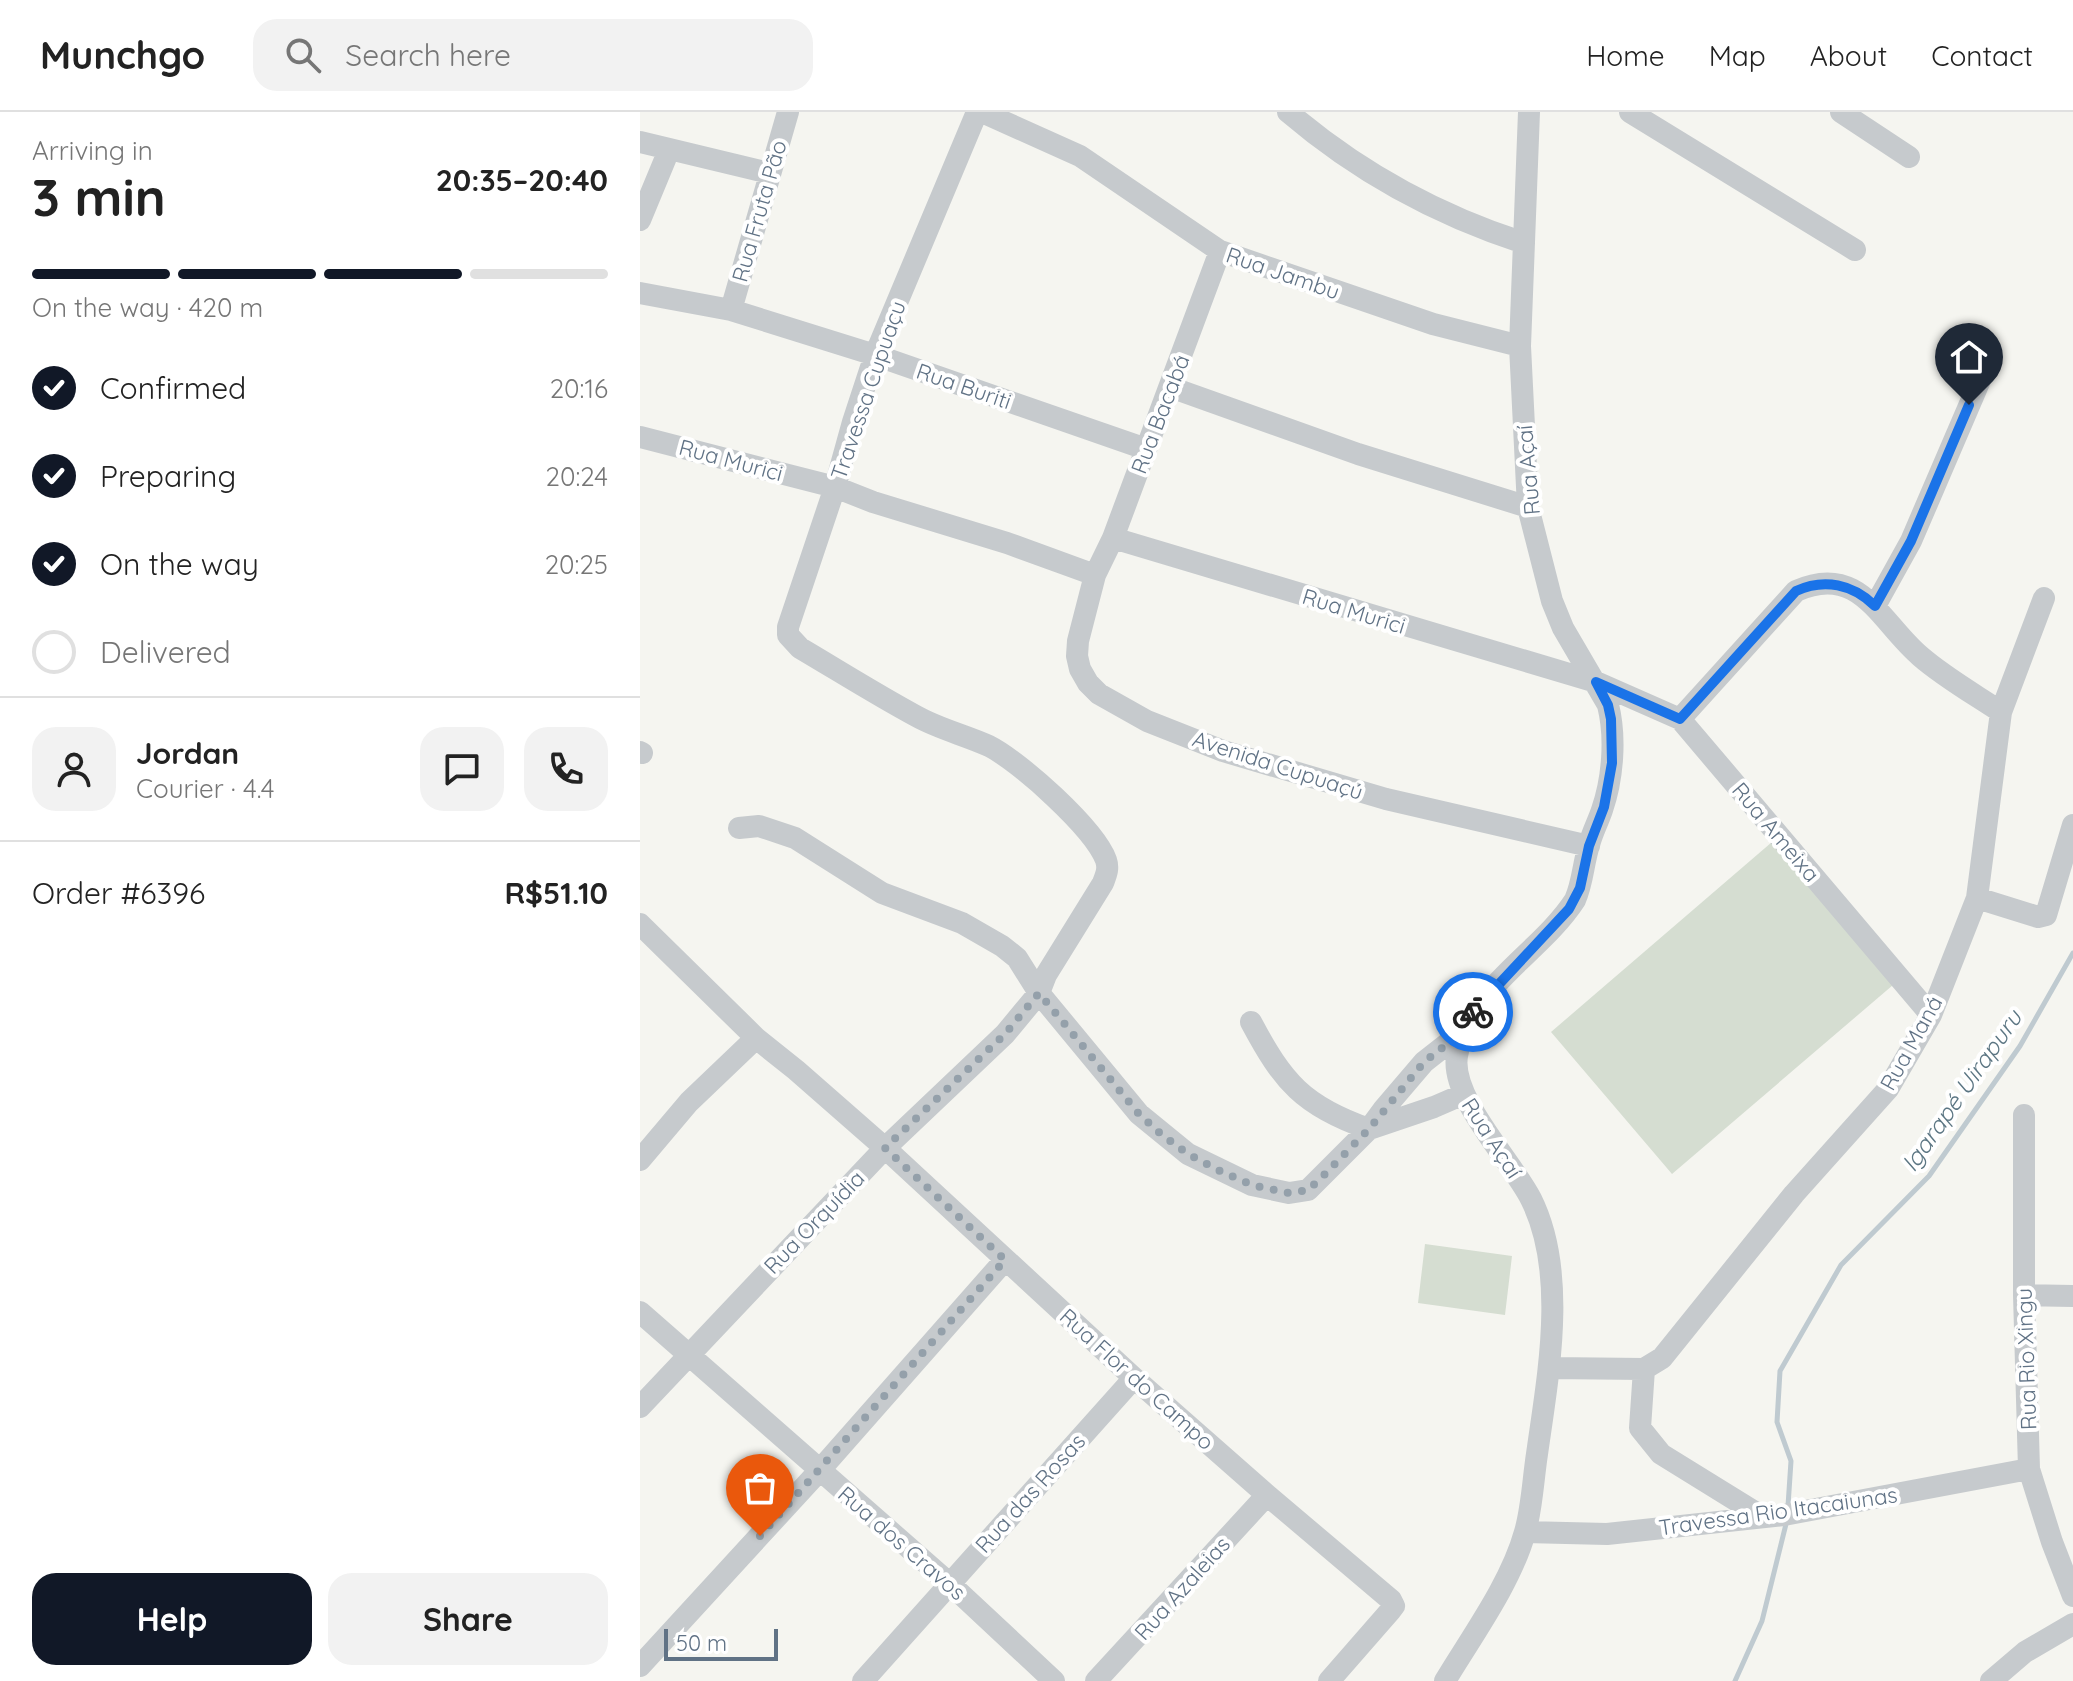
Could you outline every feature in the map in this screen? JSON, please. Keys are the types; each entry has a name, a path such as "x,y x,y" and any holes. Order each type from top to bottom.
{"street":[{"name":"Rua Fruta Pão","path":"731,310 788,112"},
{"name":"Rua Jambu","path":"979,112 1080,156 1220,251 1433,324 1520,346"},
{"name":"Travessa Cupuaçu","path":"788,627 875,355 979,112"},
{"path":"1288,112 1381,180 1417,201 1524,243"},
{"name":"Rua Açaí","path":"1529,112 1520,346 1528,507 1552,601 1563,628 1608,705 1612,763 1604,807 1589,846 1580,888 1569,909 1477,1007 1461,1033 1456,1073 1464,1094 1530,1197 1543,1227 1551,1270 1549,1368"},
{"path":"1630,112 1855,250"},
{"path":"1841,112 1909,157"},
{"path":"640,142 769,173"},
{"path":"640,220 669,150"},
{"name":"Rua Bacabá","path":"1095,575 1113,538 1220,251"},
{"name":"Rua Buriti","path":"640,293 731,310 875,355 1146,449"},
{"path":"1875,606 1911,541 1981,378"},
{"path":"1170,387 1358,454 1528,507"},
{"name":"Rua Murici","path":"640,437 835,487 1095,575"},
{"name":"Rua Murici","path":"1113,538 1596,682"},
{"name":"Avenida Cupuaçú","path":"1095,575 1078,641 1080,669 1099,694 1147,721 1223,751 1386,799 1589,846"},
{"path":"1680,719 1796,591 1812,584 1827,583 1865,596 1920,656 2001,712"},
{"name":"Rua Maná","path":"1644,1369 1662,1358 1785,1205 1888,1089 1931,1015 1977,898 2001,712 2044,598"},
{"name":"Rua Orquídia","path":"640,1407 885,1148 1005,1034 1039,993 1046,975 1108,870 1106,859 1097,845 1056,800 1015,762 988,746 925,721 800,648 788,635 788,627"},
{"name":"Rua Ameixa","path":"1596,682 1680,719 1931,1015"},
{"path":"1977,898 2038,917 2046,915 2073,825"},
{"path":"739,828 759,826 795,838 882,893 986,935 1017,958 1039,993 1139,1114 1162,1135 1198,1160 1252,1185 1289,1193 1308,1190 1369,1129 1424,1062 1461,1033"},
{"name":"Rua Flor do Campo","path":"640,924 756,1038 885,1148 1134,1378 1391,1600 1394,1606 1329,1681"},
{"path":"1251,1022 1274,1065 1291,1086 1328,1113 1369,1129 1464,1094"},
{"path":"640,1160 689,1102 756,1038"},
{"name":"Rua Rio Xingu","path":"2024,1115 2024,1295 2029,1469 2073,1596"},
{"path":"640,1666 819,1471 1005,1260"},
{"path":"2024,1295 2073,1296"},
{"name":"Rua dos Cravos","path":"640,1312 949,1583 1054,1681"},
{"path":"1445,1681 1503,1583 1525,1532 1549,1368 1644,1369 1640,1428 1647,1440 1661,1454 1773,1516"},
{"name":"Rua das Rosas","path":"863,1681 1134,1378"},
{"name":"Travessa Rio Itacaiunas","path":"1525,1532 1607,1534 1773,1516 2029,1469"},
{"name":"Rua Azaleias","path":"1096,1681 1267,1495"},
{"path":"1991,1681 2025,1652 2073,1624"}],"shaded area":[{"path":"1772,842 1893,985 1672,1174 1551,1032"},
{"path":"1425,1244 1512,1256 1505,1315 1418,1303"}],"waterway":[{"name":"Igarapé Uirapuru","path":"1788,1506 1791,1461 1777,1422 1780,1371 1841,1265 1929,1176 2020,1046 2073,953"},
{"name":"Igarapé Uirapuru","path":"1735,1681 1762,1621 1787,1520"}],"way so far":[{"path":"760,1536 1005,1260 885,1148 1005,1034 1039,993 1139,1114 1162,1135 1188,1154 1220,1171 1252,1185 1289,1193 1308,1190 1323,1176 1369,1129 1424,1062 1461,1033 1473,1012"}],"route":[{"path":"1473,1012 1569,909 1580,888 1589,846 1604,807 1612,763 1611,719 1608,705 1596,682 1680,719 1796,591 1812,584 1827,583 1865,596 1875,606 1911,541 1969,405"}]}
